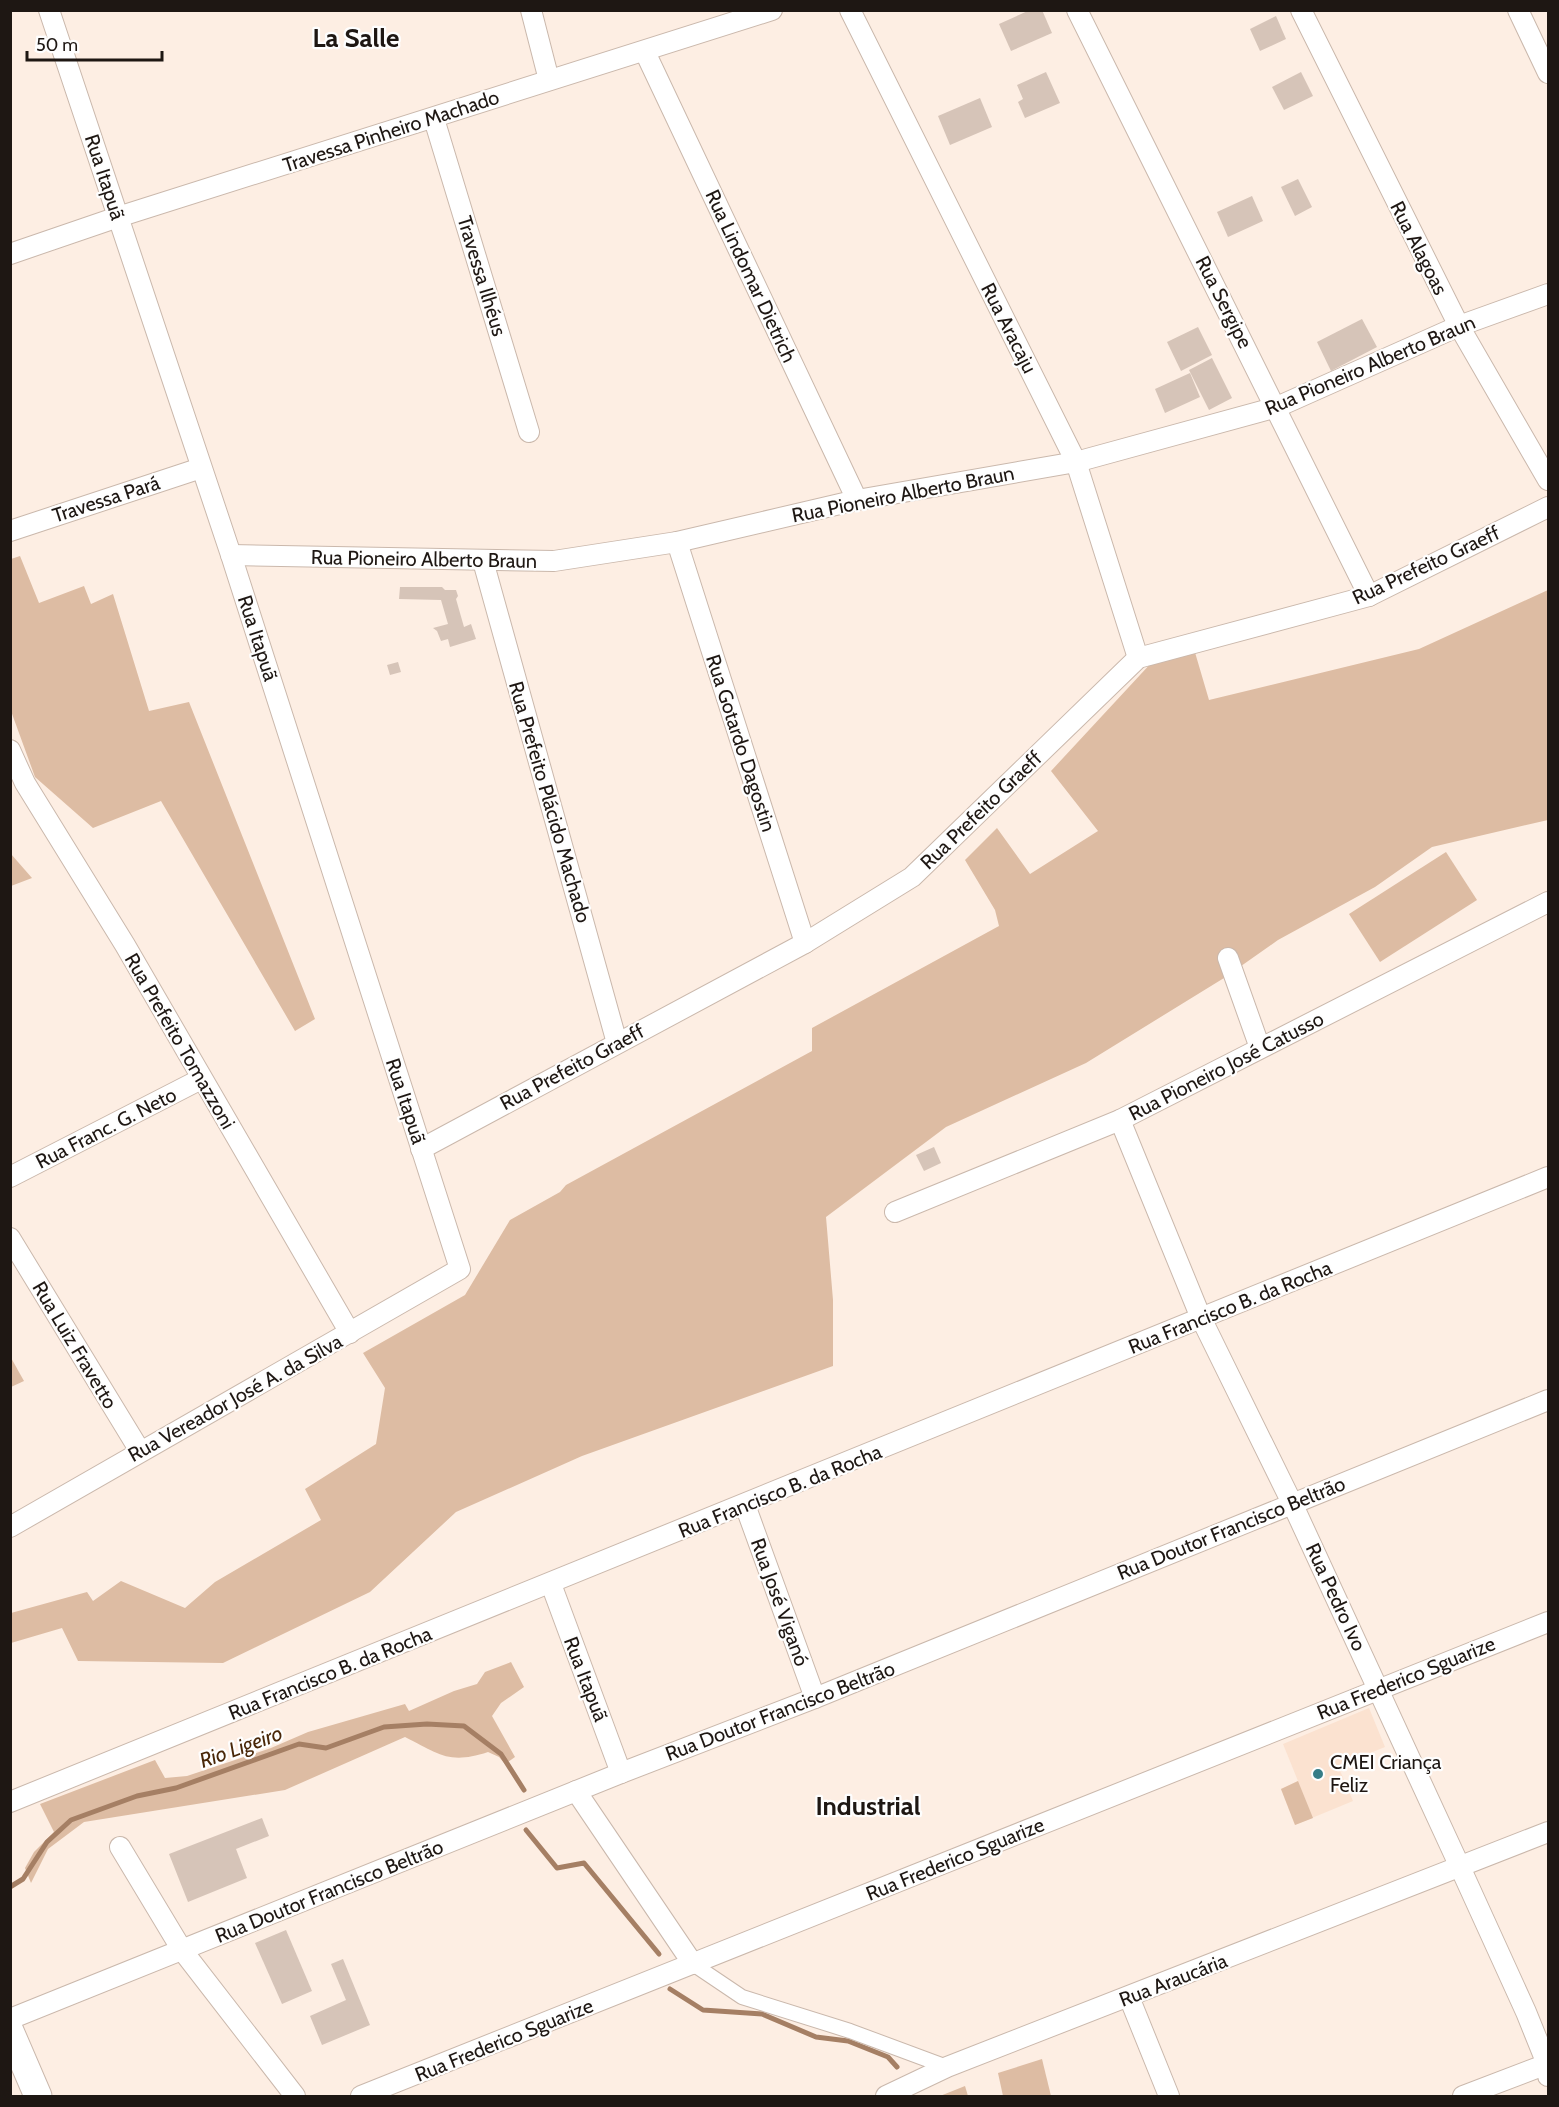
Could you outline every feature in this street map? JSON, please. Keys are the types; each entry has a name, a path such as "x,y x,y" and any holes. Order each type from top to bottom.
{"main road":[{"path":"10,2031 38,2097"}],"street":[{"name":"Rua Itapuã","path":"49,10 231,555 460,1269"},
{"path":"531,10 549,80"},
{"name":"Travessa Pinheiro Machado","path":"10,254 118,217 434,119 549,80 645,52 772,10"},
{"name":"Rua Aracaju","path":"850,10 1076,462 1138,658"},
{"name":"Rua Sergipe","path":"1077,10 1277,407 1369,596"},
{"name":"Rua Alagoas","path":"1301,10 1459,326 1548,480"},
{"path":"1518,10 1548,70"},
{"name":"Rua Lindomar Dietrich","path":"645,52 857,500"},
{"name":"Travessa Ilhéus","path":"434,119 529,432"},
{"name":"Rua Pioneiro Alberto Braun","path":"231,555 554,561 677,542 857,500 1076,462 1277,407 1459,326 1548,294"},
{"name":"Travessa Pará","path":"10,531 201,468"},
{"name":"Rua Prefeito Graeff","path":"422,1149 805,943 912,877 1138,658 1369,596 1548,507"},
{"name":"Rua Gotardo Dagostin","path":"677,542 805,943"},
{"name":"Rua Prefeito Plácido Machado","path":"483,561 617,1043"},
{"name":"Rua Prefeito Tomazzoni","path":"10,750 25,783 125,945 350,1333"},
{"name":"Rua Pioneiro José Catusso","path":"895,1212 1120,1119 1548,902"},
{"path":"1228,958 1260,1048"},
{"name":"Rua Franc. G. Neto","path":"10,1177 201,1079"},
{"name":"Rua Pedro Ivo","path":"1120,1119 1201,1318 1292,1503 1378,1689 1460,1867 1548,2070"},
{"name":"Rua Francisco B. da Rocha","path":"10,1802 1548,1178"},
{"name":"Rua Luiz Fravetto","path":"10,1238 140,1451"},
{"name":"Rua Vereador José A. da Silva","path":"10,1527 460,1269"},
{"name":"Rua Doutor Francisco Beltrão","path":"10,2019 621,1773 815,1698 1548,1400"},
{"name":"Rua José Viganó","path":"745,1505 815,1698"},
{"name":"Rua Itapuã","path":"551,1584 621,1773"},
{"name":"Rua Frederico Sguarize","path":"361,2097 1548,1622"},
{"path":"576,1791 693,1964 742,1996 850,2031 947,2067"},
{"name":"Rua Araucária","path":"886,2097 947,2067 1548,1832"},
{"path":"120,1847 182,1950 295,2097"},
{"path":"1129,1997 1169,2097"},
{"path":"1462,2097 1548,2070"}],"shaded area":[{"path":"20,556 39,603 84,586 91,604 113,594 149,711 189,702 315,1019 295,1031 161,801 93,828 35,777 11,711 11,559"},
{"path":"1548,590 1548,820 1432,847 1375,887 1278,940 1224,978 1086,1063 946,1127 826,1217 833,1300 833,1366 582,1456 456,1512 370,1592 223,1663 78,1661 62,1628 11,1643 11,1613 87,1592 93,1601 121,1581 185,1608 215,1582 321,1520 305,1489 376,1444 385,1388 363,1353 465,1295 510,1220 560,1192 566,1185 812,1051 812,1028 999,926 995,910 965,860 997,828 1030,874 1098,831 1051,771 1153,661 1194,649 1209,700 1419,649"},
{"path":"1446,852 1477,900 1380,962 1349,914"},
{"path":"11,854 32,878 11,886"},
{"path":"10,1356 24,1381 11,1387 10,1387"},
{"path":"511,1662 524,1687 501,1703 492,1716 515,1757 505,1764 499,1757 488,1752 463,1758 445,1756 405,1737 285,1790 84,1822 48,1849 31,1883 25,1868 34,1852 54,1832 40,1804 155,1760 165,1778 187,1776 271,1748 308,1732 405,1704 409,1711 454,1691 477,1684 485,1672"},
{"name":"CMEI Criança Feliz","path":"1369,1708 1385,1747 1338,1766 1353,1801 1295,1825 1281,1789 1298,1781 1283,1744"},
{"path":"1298,1781 1313,1818 1295,1825 1281,1789"},
{"path":"1042,2059 1051,2096 1003,2096 998,2073"},
{"path":"965,2086 968,2096 940,2096"}],"building":[{"path":"1030,10 1042,10 1052,33 1011,51 999,24"},
{"path":"1276,16 1286,39 1260,51 1250,29"},
{"path":"1046,72 1060,103 1025,118 1018,102 1023,99 1017,85"},
{"path":"1301,72 1313,96 1284,110 1272,87"},
{"path":"980,98 992,127 950,145 938,116"},
{"path":"1298,179 1312,207 1295,216 1281,187"},
{"path":"1252,196 1263,221 1228,237 1217,212"},
{"path":"1362,319 1377,347 1331,371 1317,342"},
{"path":"1198,327 1212,355 1181,371 1167,342"},
{"path":"1212,358 1232,398 1209,410 1189,370"},
{"path":"1190,373 1200,397 1165,413 1155,389"},
{"path":"400,587 442,587 445,590 456,590 458,596 456,599 464,627 471,624 476,639 450,647 448,639 441,641 437,631 433,628 448,624 441,600 399,599"},
{"path":"398,662 401,672 390,675 387,665"},
{"path":"934,1147 941,1163 924,1171 916,1155"},
{"path":"262,1818 269,1836 236,1849 247,1878 188,1902 169,1854"},
{"path":"286,1930 312,1991 282,2004 255,1943"},
{"path":"343,1959 370,2025 322,2045 310,2016 346,2000 331,1964"}],"waterway":[{"name":"Rio Ligeiro","path":"10,1887 23,1879 47,1842 71,1820 137,1796 176,1788 299,1744 326,1748 384,1727 427,1724 464,1726 501,1754 524,1790"},
{"name":"Rio Ligeiro","path":"526,1830 557,1868 584,1863 659,1954"},
{"path":"670,1989 703,2010 762,2014 816,2037 848,2041 888,2057 897,2067"}],"place":[{"name":"CMEI Criança Feliz","path":"1318,1774"}],"district":[{"name":"La Salle","path":"356,38"},
{"name":"Industrial","path":"868,1806"}]}
